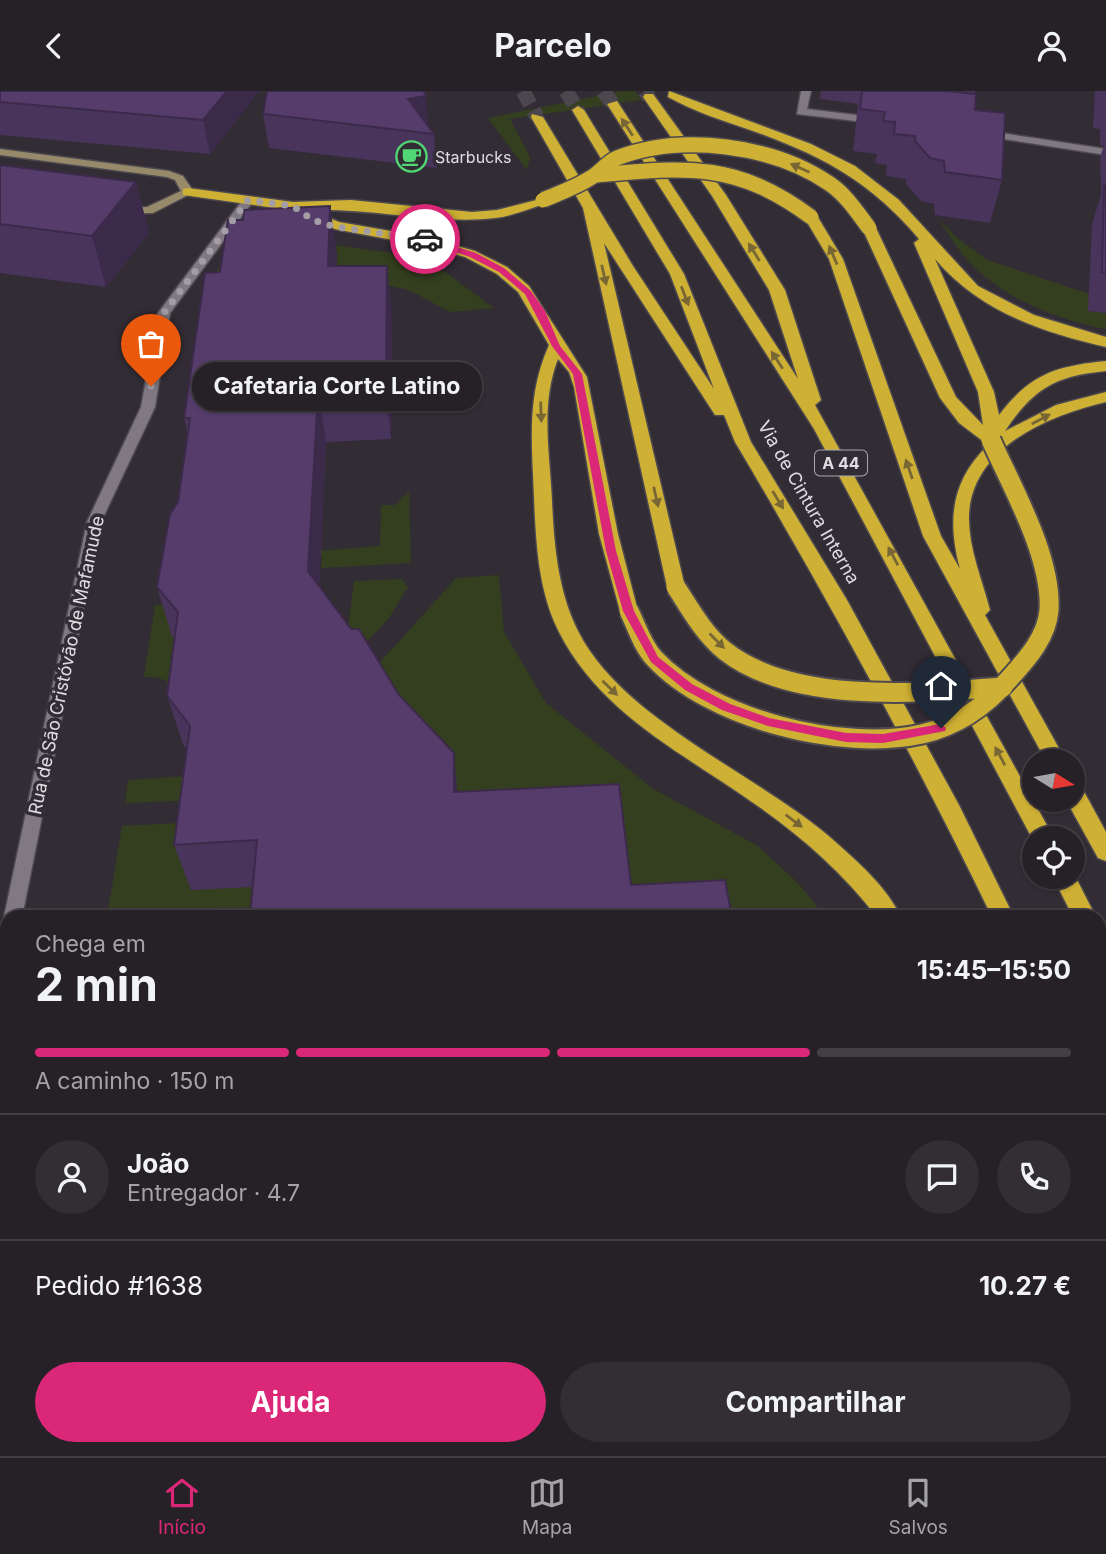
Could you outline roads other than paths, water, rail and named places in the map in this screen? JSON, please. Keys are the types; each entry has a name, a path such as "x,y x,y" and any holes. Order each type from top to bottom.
{"highway":[{"path":"672,94 692,105 827,158 867,180 896,204 963,281 1007,308 1043,325 1106,342"},
{"path":"649,97 719,195 777,290 822,429"},
{"name":"A 44","path":"612,104 822,429 1037,826"},
{"name":"Via de Cintura Interna","path":"578,110 677,274 743,442 838,600 951,811 1000,910"},
{"path":"537,117 589,209 671,339 743,442"},
{"path":"188,192 293,206 351,204 472,216 498,214 543,200 596,175 614,159 648,150 707,148 759,155 789,163 829,183 852,204 869,228 948,398 965,419 991,440"},
{"path":"596,175 676,170 739,175 764,183 786,195 811,217 836,259 932,536 1049,749"},
{"path":"293,206 313,220 336,227 434,241 501,270 528,292 541,311 556,346 570,361 582,389 611,551 629,611 654,659 688,687 726,707 811,732 883,738 926,733 955,723 1003,687 1036,649 1049,607 1040,563 991,440 991,412 986,392 915,228"},
{"path":"589,209 676,587 702,627 732,657 776,675 821,685 874,691 923,692 1003,687"},
{"path":"556,346 540,393 545,552 553,594 569,634 602,682 637,713 760,795 822,842 867,886 885,910"},
{"path":"991,440 1018,401 1045,376 1076,367 1106,366"},
{"path":"989,642 961,534 961,501 972,471 1003,440 1047,415 1078,402 1106,397"},
{"path":"1084,812 1106,852"},
{"path":"1070,889 1081,910"}],"main road":[{"path":"0,152 169,174 179,178 188,192"},
{"path":"121,199 159,202 188,192"},
{"path":"106,208 149,211 188,192"}],"street":[{"path":"806,91 801,112 892,122"},
{"path":"970,131 1106,152"},
{"name":"Rua de São Cristóvão de Mafamude","path":"14,910 93,522 148,407 164,313 248,200"}],"tunnel":[{"path":"523,91 537,117"},
{"path":"566,91 578,110"},
{"path":"603,91 613,104"},
{"path":"645,91 649,97"}],"place":[{"name":"Starbucks","path":"412,157"},
{"name":"Cafetaria Corte Latino","path":"151,386"}]}
